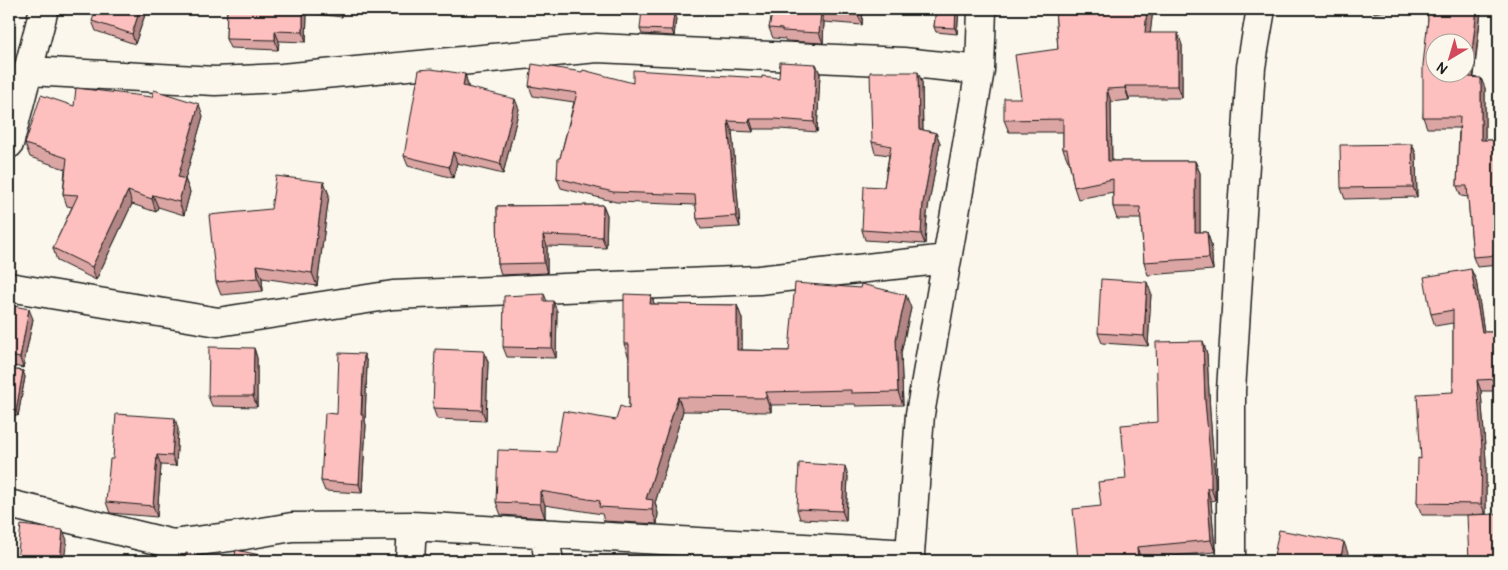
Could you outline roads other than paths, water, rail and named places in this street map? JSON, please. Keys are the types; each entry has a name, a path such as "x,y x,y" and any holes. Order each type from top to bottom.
{"street":[{"path":"9,144 44,9"},
{"path":"9,504 171,553 292,527 412,526 911,557 920,414 980,70 982,9"},
{"path":"1231,561 1231,391 1251,67 1260,9"},
{"path":"29,71 215,81 282,78 597,48 903,62 980,70"},
{"path":"9,287 218,322 393,294 758,280 947,259"},
{"path":"410,561 412,526"},
{"path":"544,533 549,561"}]}
